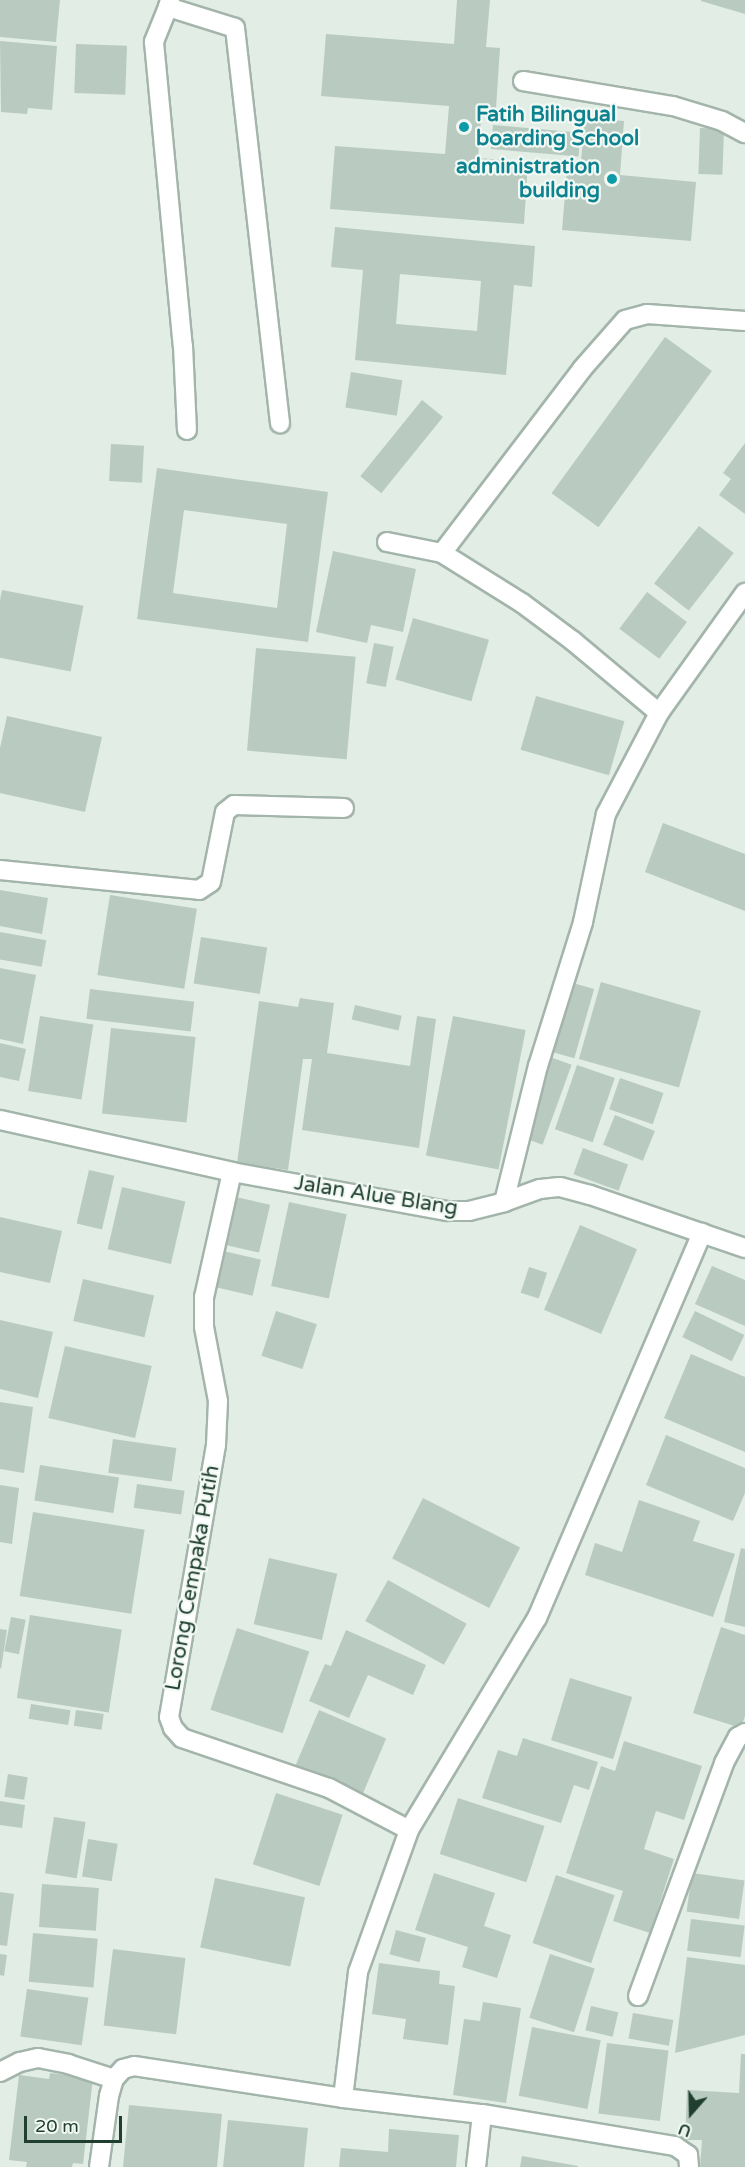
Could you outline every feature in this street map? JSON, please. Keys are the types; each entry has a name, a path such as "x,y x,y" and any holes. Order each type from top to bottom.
{"street":[{"path":"187,430 183,346 154,42 169,4 235,28 280,423"},
{"path":"523,81 673,106 722,121 745,133"},
{"path":"442,553 582,369 625,320 647,314 745,321"},
{"path":"387,542 442,553 522,603 573,641 659,713"},
{"path":"504,1202 538,1066 584,922 606,814 659,713 745,593"},
{"path":"0,870 199,890 211,882 225,812 234,805 344,808"},
{"name":"Jalan Alue Blang","path":"0,1120 232,1172 447,1211 469,1211 540,1189 560,1187 745,1248"},
{"name":"Lorong Cempaka Putih","path":"232,1172 204,1297 204,1327 218,1401 216,1445 169,1717 173,1728 182,1738 329,1788 409,1830"},
{"path":"344,2098 358,1972 409,1830 537,1618 702,1233"},
{"path":"638,1996 724,1763 738,1737 745,1733"},
{"path":"0,2072 20,2062 38,2058 68,2064 114,2079"},
{"path":"99,2167 109,2096 114,2079 123,2069 134,2066 344,2098 482,2114 675,2146 688,2155 688,2167"},
{"path":"476,2167 482,2114"}],"building":[{"path":"0,0 60,0 56,42 0,37"},
{"name":"Fatih Bilingual boarding School","path":"457,0 490,0 486,47 500,48 496,108 482,107 478,158 528,162 524,224 330,209 335,146 445,154 449,106 321,96 326,34 454,44"},
{"path":"745,0 745,14 701,1"},
{"path":"0,41 57,46 52,110 28,108 27,114 1,112"},
{"path":"76,44 127,46 125,95 74,93"},
{"name":"administration building","path":"585,118 624,121 620,175 696,182 691,241 562,230 567,170 580,172"},
{"path":"493,125 581,133 579,157 491,149"},
{"path":"700,128 724,129 722,175 698,174"},
{"path":"335,227 535,246 532,287 514,285 506,375 355,360 363,270 331,267","holes":["400,274 481,281 477,331 396,324"]},
{"path":"665,337 712,371 598,527 552,493"},
{"path":"351,372 402,380 397,416 345,408"},
{"path":"422,400 443,417 381,493 360,476"},
{"path":"745,443 745,514 719,495 731,479 723,473"},
{"path":"111,444 144,446 142,483 109,481"},
{"path":"157,468 328,492 308,642 137,619","holes":["184,510 287,524 277,608 173,593"]},
{"path":"699,526 734,553 689,611 654,584"},
{"path":"333,551 416,569 403,632 371,625 367,643 316,632"},
{"path":"2,590 83,606 71,672 0,658"},
{"path":"647,592 687,622 659,659 619,629"},
{"path":"413,618 489,640 471,701 395,680"},
{"path":"374,643 394,647 386,687 366,683"},
{"path":"256,648 356,657 347,759 247,751"},
{"path":"536,696 624,721 609,775 521,750"},
{"path":"7,716 102,737 85,812 0,793 0,748"},
{"path":"663,823 745,854 745,911 645,872"},
{"path":"0,890 48,898 42,934 0,926"},
{"path":"110,895 197,909 184,989 97,975"},
{"path":"0,932 46,940 42,967 0,959"},
{"path":"201,937 267,947 260,994 194,983"},
{"path":"0,968 36,975 23,1044 0,1039"},
{"path":"601,982 701,1011 679,1088 579,1059"},
{"path":"573,983 594,989 574,1058 553,1052"},
{"path":"90,989 194,1002 191,1032 86,1019"},
{"path":"300,998 334,1003 327,1053 410,1066 417,1016 436,1019 419,1148 302,1130 312,1059 303,1059 288,1170 237,1163 259,1001 298,1007"},
{"path":"355,1005 402,1016 398,1030 352,1020"},
{"path":"40,1016 93,1024 81,1100 28,1091"},
{"path":"453,1016 526,1030 499,1170 426,1155"},
{"path":"111,1028 196,1037 187,1122 102,1114"},
{"path":"0,1043 26,1049 19,1081 0,1077"},
{"path":"550,1057 572,1065 543,1145 521,1137"},
{"path":"577,1065 615,1078 593,1142 555,1129"},
{"path":"620,1078 663,1093 653,1124 609,1109"},
{"path":"615,1115 655,1131 643,1161 603,1145"},
{"path":"583,1148 628,1164 619,1191 573,1174"},
{"path":"89,1170 114,1176 102,1229 77,1224"},
{"path":"122,1187 185,1202 171,1264 108,1249"},
{"path":"236,1197 270,1205 259,1253 225,1245"},
{"path":"289,1202 347,1214 329,1298 271,1286"},
{"path":"0,1217 62,1231 50,1283 0,1272"},
{"path":"580,1225 637,1249 601,1334 544,1310"},
{"path":"219,1250 261,1260 253,1296 211,1286"},
{"path":"712,1266 745,1280 745,1326 695,1304"},
{"path":"529,1267 547,1273 539,1299 521,1293"},
{"path":"83,1279 154,1295 144,1337 73,1321"},
{"path":"276,1311 317,1324 302,1369 261,1356"},
{"path":"695,1311 744,1335 732,1361 682,1337"},
{"path":"0,1320 53,1332 38,1398 0,1389"},
{"path":"65,1346 152,1366 135,1438 48,1418"},
{"path":"691,1354 745,1377 745,1452 664,1418"},
{"path":"0,1402 33,1407 24,1473 0,1469"},
{"path":"666,1435 745,1468 745,1493 733,1521 646,1485"},
{"path":"113,1439 176,1448 172,1482 108,1473"},
{"path":"40,1465 119,1478 113,1513 34,1501"},
{"path":"137,1484 185,1491 181,1514 134,1508"},
{"path":"0,1485 19,1488 12,1544 0,1542"},
{"path":"423,1498 520,1547 489,1608 392,1559"},
{"path":"639,1500 700,1521 693,1541 735,1554 713,1617 585,1575 595,1543 622,1552"},
{"path":"33,1512 145,1530 131,1614 20,1596"},
{"path":"741,1548 745,1549 745,1627 724,1622"},
{"path":"269,1558 337,1574 322,1640 254,1624"},
{"path":"388,1580 467,1624 444,1665 365,1621"},
{"path":"30,1615 122,1630 109,1713 17,1698"},
{"path":"11,1617 26,1620 19,1654 4,1651"},
{"path":"721,1627 745,1635 745,1716 741,1728 693,1713"},
{"path":"237,1628 309,1651 283,1733 210,1710"},
{"path":"0,1629 7,1630 1,1669 0,1668"},
{"path":"346,1630 426,1665 413,1695 368,1675 349,1718 309,1701 325,1664 331,1666"},
{"path":"570,1678 632,1697 613,1759 551,1740"},
{"path":"31,1704 71,1710 68,1725 29,1719"},
{"path":"76,1710 104,1714 102,1730 74,1726"},
{"path":"319,1710 386,1739 361,1797 294,1769"},
{"path":"523,1738 598,1762 589,1790 574,1785 561,1823 482,1798 498,1750 517,1756"},
{"path":"624,1741 702,1766 684,1820 656,1811 644,1849 674,1859 650,1933 613,1921 623,1891 566,1873 601,1766 615,1771"},
{"path":"8,1774 28,1777 24,1800 4,1797"},
{"path":"276,1793 343,1815 319,1886 253,1864"},
{"path":"458,1798 545,1826 526,1882 440,1854"},
{"path":"0,1801 25,1805 22,1828 0,1825"},
{"path":"54,1817 86,1822 77,1878 45,1873"},
{"path":"88,1839 118,1844 112,1881 82,1877"},
{"path":"434,1873 495,1893 484,1926 511,1935 497,1978 462,1967 468,1947 415,1930"},
{"path":"692,1873 744,1880 739,1919 687,1912"},
{"path":"556,1875 615,1895 591,1963 533,1943"},
{"path":"215,1878 305,1897 290,1967 200,1947"},
{"path":"42,1884 99,1888 96,1931 39,1927"},
{"path":"0,1892 14,1894 7,1946 0,1945"},
{"path":"691,1919 745,1926 741,1957 687,1951"},
{"path":"396,1930 426,1938 419,1962 390,1954"},
{"path":"33,1933 98,1939 93,1987 29,1982"},
{"path":"113,1949 185,1958 176,2034 104,2025"},
{"path":"0,1954 7,1955 4,1976 0,1975"},
{"path":"550,1954 595,1969 574,2032 529,2018"},
{"path":"687,1957 745,1965 745,2035 675,2053"},
{"path":"379,1963 440,1971 439,1984 455,1986 448,2045 403,2039 406,2019 372,2014"},
{"path":"27,1989 88,1998 82,2045 20,2037"},
{"path":"483,2002 521,2008 506,2103 453,2095 464,2019 480,2021"},
{"path":"591,2006 618,2012 613,2037 585,2030"},
{"path":"633,2013 673,2020 669,2046 628,2039"},
{"path":"532,2027 601,2040 587,2109 519,2096"},
{"path":"607,2043 669,2051 660,2121 598,2113"},
{"path":"741,2054 745,2054 745,2167 700,2167 702,2140 685,2140 687,2090 739,2093"},
{"path":"50,2073 93,2078 83,2164 73,2163 72,2167 26,2167 27,2162 9,2160 19,2075 49,2079"},
{"path":"129,2105 222,2114 217,2167 123,2167"},
{"path":"228,2120 308,2128 304,2167 223,2167"},
{"path":"389,2129 459,2135 456,2167 339,2167 341,2148 388,2152"},
{"path":"522,2156 578,2166 578,2167 520,2167"}],"place":[{"name":"Fatih Bilingual boarding School","path":"464,127"},
{"name":"administration building","path":"612,179"}]}
